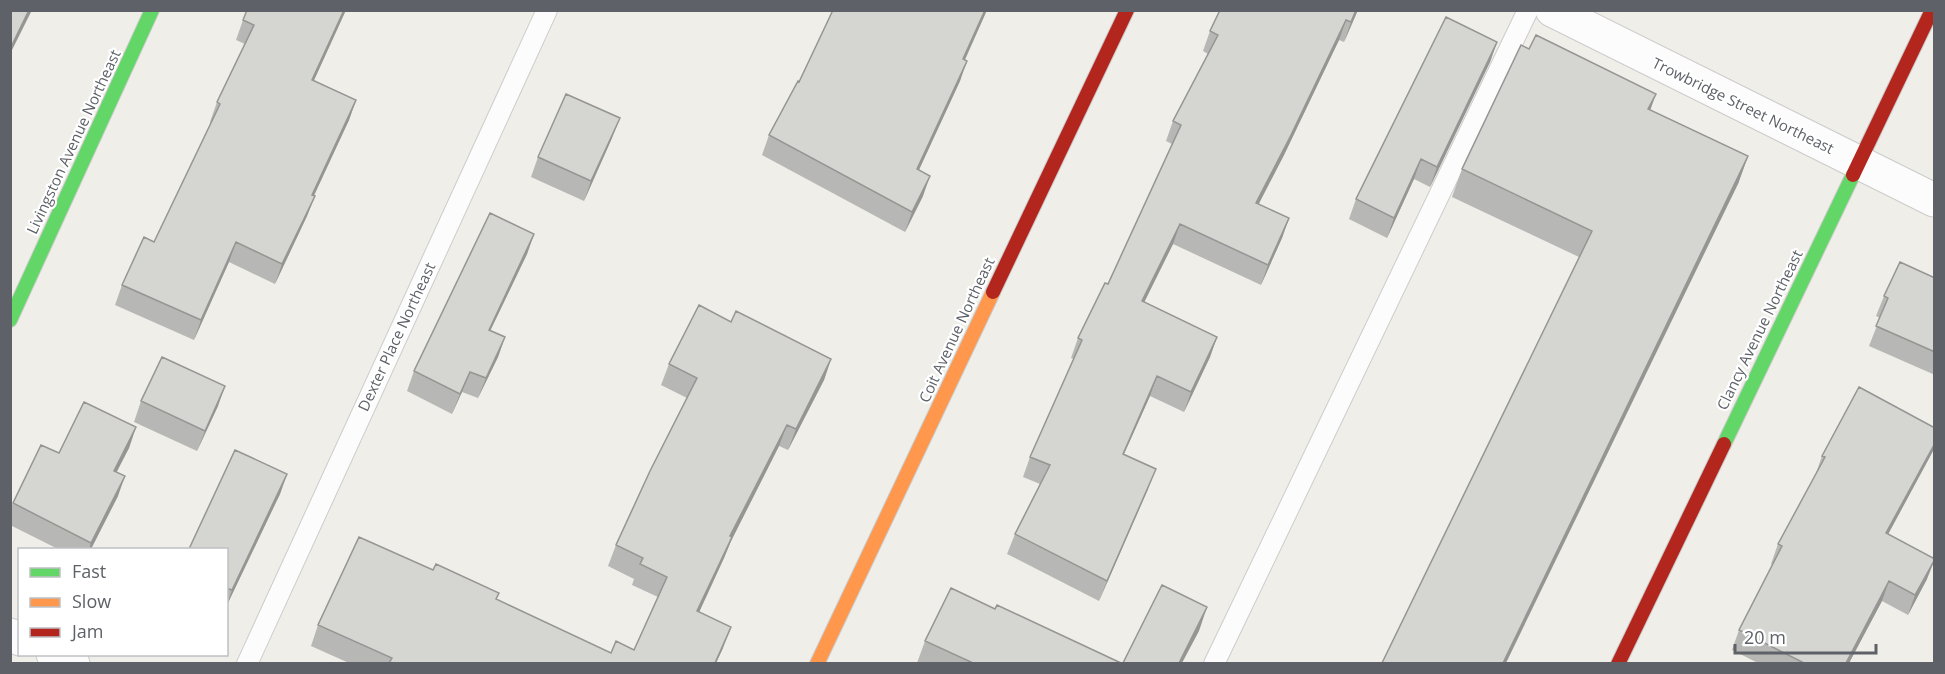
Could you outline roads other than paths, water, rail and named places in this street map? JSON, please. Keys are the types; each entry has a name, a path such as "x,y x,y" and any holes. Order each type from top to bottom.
{"street":[{"name":"Livingston Avenue Northeast","path":"10,320 152,10"},
{"name":"Coit Avenue Northeast","path":"818,663 1127,10"},
{"name":"Trowbridge Street Northeast","path":"1552,10 1935,200"},
{"name":"Clancy Avenue Northeast","path":"1618,663 1932,10"},
{"path":"57,656 73,663"}],"lane":[{"name":"Dexter Place Northeast","path":"247,663 547,10"},
{"path":"1214,663 1528,10"}]}
